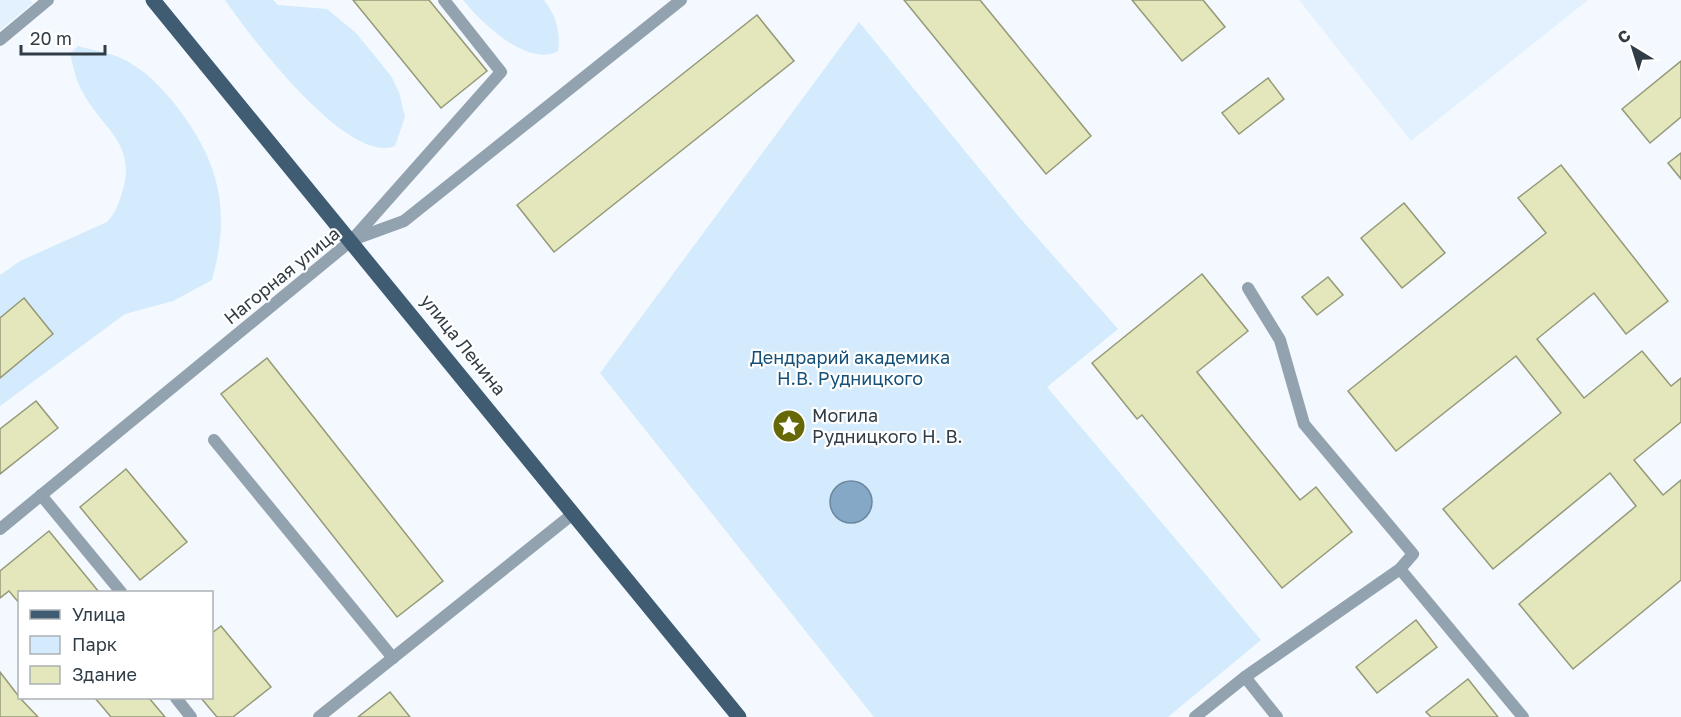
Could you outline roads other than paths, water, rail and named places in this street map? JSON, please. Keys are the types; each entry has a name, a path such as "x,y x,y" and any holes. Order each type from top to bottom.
{"main road":[{"name":"улица Ленина","path":"153,0 352,240 739,717"}],"street":[{"path":"0,40 48,0"},
{"path":"352,240 501,72 444,0"},
{"name":"Нагорная улица","path":"0,529 352,240 404,221 681,0"},
{"path":"1195,717 1245,677 1400,569 1413,554 1304,424 1280,340 1248,288"},
{"path":"214,440 393,658"},
{"path":"41,495 120,591"},
{"path":"319,717 573,513"},
{"path":"1400,569 1522,717"},
{"path":"1245,677 1277,717"},
{"path":"177,699 191,717"}],"place":[{"name":"Могила Рудницкого Н. В.","path":"789,426"}],"park label":[{"name":"Дендрарий академика Н.В. Рудницкого","path":"850,368"}]}
